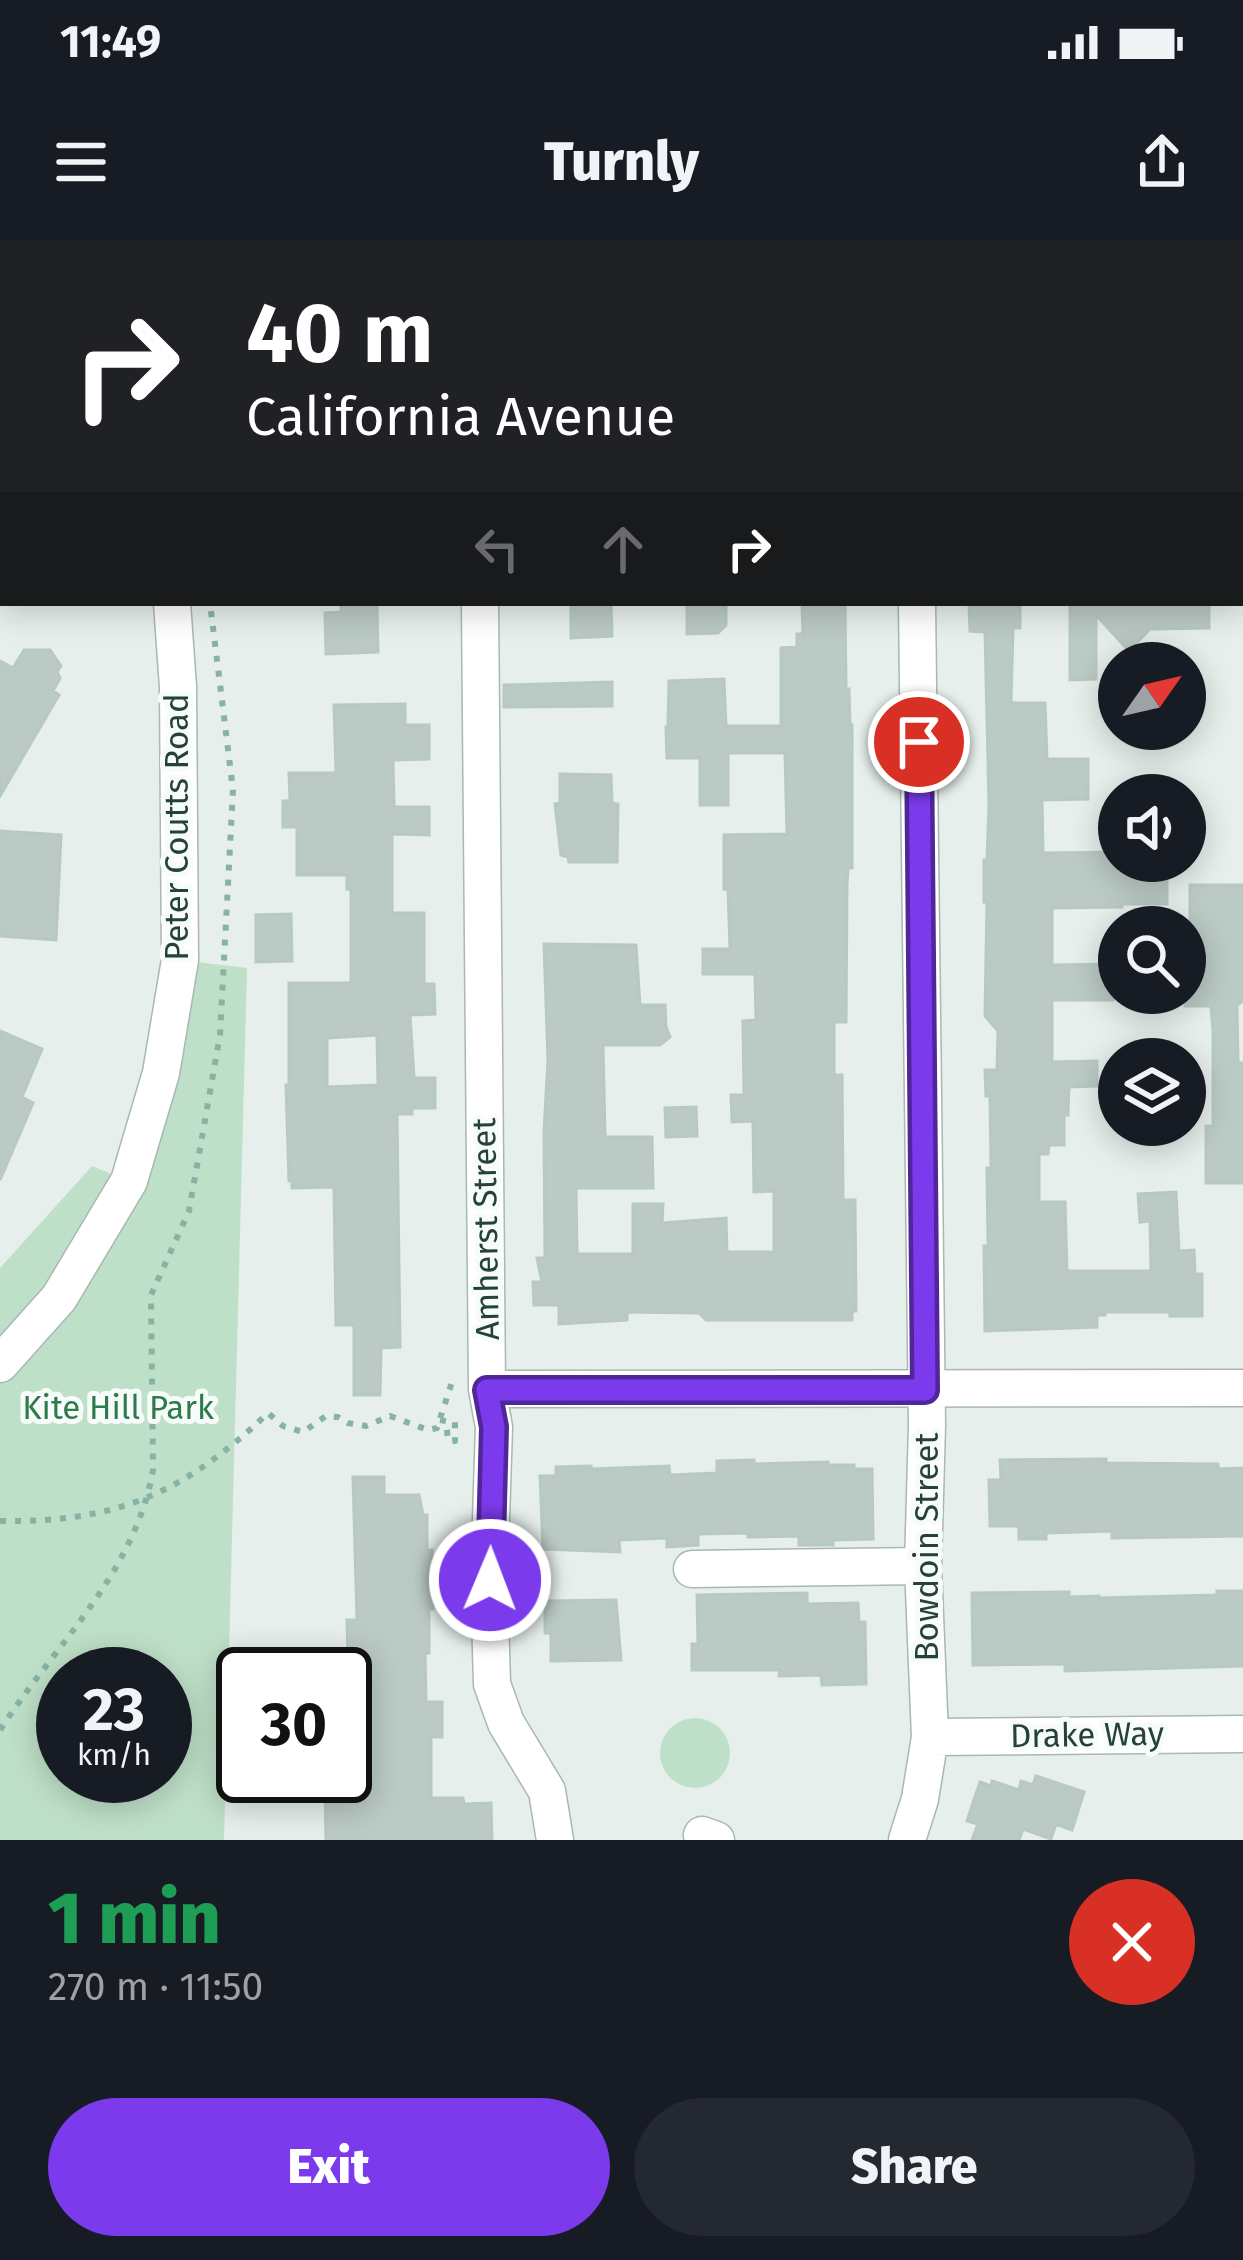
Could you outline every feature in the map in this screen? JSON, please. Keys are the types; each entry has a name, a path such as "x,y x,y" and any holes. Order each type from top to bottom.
{"street":[{"name":"Peter Coutts Road","path":"0,1364 59,1298 129,1181 161,1072 180,960 178,687 172,606"},
{"name":"Amherst Street","path":"480,606 487,1383 494,1427 492,1684 506,1723 547,1791 555,1840"},
{"name":"Bowdoin Street","path":"907,1840 920,1799 930,1737 923,1566 927,1425 917,606"},
{"path":"487,1383 925,1390 1243,1388"},
{"path":"692,1569 923,1566"},
{"name":"Drake Way","path":"930,1737 1243,1734"}],"path":[{"path":"0,1522 107,1513 148,1497 214,1460 268,1413 284,1426 303,1432 326,1416 366,1426 390,1416 428,1430 437,1428 453,1380 487,1383"},
{"path":"440,1420 446,1421 448,1439 455,1441 455,1421 465,1420"},
{"path":"0,1730 121,1561 148,1497"}],"green space":[{"name":"Kite Hill Park","path":"180,960 247,968 229,1647 216,1647 216,1803 225,1803 224,1840 0,1840 0,1268 92,1166 128,1181"},
{"path":"695,1718 720,1728 730,1753 720,1778 695,1788 670,1778 660,1753 670,1728"}],"building":[{"path":"341,606 377,606 378,652 326,654 325,613 341,612"},
{"path":"571,606 611,606 612,636 571,638"},
{"path":"687,606 726,606 726,625 718,633 687,634"},
{"path":"802,606 845,606 846,689 852,725 852,868 848,868 847,885 846,1022 834,1022 834,1075 842,1075 843,1200 855,1200 856,1311 852,1311 852,1320 706,1320 699,1313 627,1312 627,1320 559,1324 559,1305 534,1305 533,1282 542,1282 537,1258 545,1258 548,1060 544,944 636,945 640,1005 665,1005 670,1037 660,1045 603,1045 605,1137 652,1137 653,1188 576,1188 577,1254 633,1254 633,1204 663,1204 662,1223 726,1218 727,1252 774,1252 774,1191 754,1192 753,1121 732,1122 731,1095 744,1095 743,1021 756,1020 755,974 703,974 703,949 730,949 724,835 787,834 785,753 728,753 728,805 700,805 700,758 667,758 666,727 669,681 724,679 726,726 781,726 781,648 797,647 797,634 803,634"},
{"path":"969,606 1020,606 1020,628 1013,628 1011,703 1045,703 1047,759 1088,759 1088,799 1042,800 1043,853 1098,852 1098,882 1167,882 1167,904 1052,908 1052,965 1098,964 1098,1000 1052,1000 1052,1062 1097,1061 1097,1086 1069,1087 1064,1145 1049,1145 1048,1154 1039,1154 1039,1202 1065,1202 1067,1271 1151,1271 1150,1221 1140,1222 1138,1194 1176,1192 1179,1251 1194,1250 1195,1274 1202,1274 1202,1316 1105,1312 1097,1315 1097,1327 985,1331 984,1246 988,1246 987,1168 991,1168 985,1070 997,1070 998,1031 985,1016 984,860 989,805 985,632 970,631"},
{"path":"1070,606 1209,606 1209,628 1150,629 1138,642 1121,642 1096,615 1096,679 1070,680"},
{"path":"24,650 50,650 61,666 53,691 59,695 0,796 0,661 13,668"},
{"path":"612,682 612,706 504,707 504,685"},
{"path":"405,704 405,725 429,725 429,759 393,760 394,807 429,807 429,835 392,834 392,913 424,913 424,984 434,984 435,1014 410,1015 414,1078 435,1078 435,1108 397,1114 400,1347 381,1348 380,1395 354,1395 354,1325 336,1325 334,1187 292,1188 289,1181 289,983 351,983 347,875 297,875 297,827 283,827 283,801 290,801 289,773 336,773 334,705","holes":["377,1035 378,1085 327,1087 327,1038"]},
{"path":"560,774 611,775 612,803 618,804 617,862 569,862 561,855 555,804 560,803"},
{"path":"0,831 61,835 56,940 0,936"},
{"path":"1190,885 1243,885 1243,1001 1237,1005 1238,1063 1243,1063 1243,1183 1206,1183 1206,1126 1213,1126 1213,1032 1211,1006 1206,1006 1206,906 1190,906"},
{"path":"291,914 292,961 256,962 256,915"},
{"path":"0,1031 42,1049 22,1097 33,1103 0,1180"},
{"path":"696,1107 697,1136 666,1137 665,1108"},
{"path":"1106,1459 1106,1463 1243,1468 1243,1536 1112,1538 1112,1531 1046,1533 1046,1539 1019,1539 1019,1526 990,1526 989,1480 1001,1480 1000,1460"},
{"path":"754,1460 754,1464 828,1462 872,1469 873,1539 799,1545 799,1536 698,1534 698,1545 667,1547 667,1538 619,1540 620,1552 543,1549 540,1476 556,1476 556,1467 669,1466 670,1475 717,1473 717,1461"},
{"path":"353,1477 384,1477 384,1495 419,1495 423,1515 427,1515 433,1609 429,1609 429,1653 425,1653 426,1702 442,1702 442,1737 431,1737 431,1798 491,1803 492,1840 326,1840 325,1803 372,1803 372,1647 348,1647 347,1620 357,1620"},
{"path":"1217,1591 1243,1591 1243,1666 1065,1671 1065,1664 973,1665 972,1593 1069,1592 1069,1597 1099,1598 1217,1595"},
{"path":"807,1593 807,1604 858,1603 859,1622 865,1622 866,1684 822,1685 821,1675 779,1676 780,1670 692,1670 692,1644 698,1644 697,1595"},
{"path":"616,1600 621,1660 551,1661 545,1601"},
{"path":"1036,1776 1084,1792 1072,1830 1056,1824 1051,1839 1023,1829 1019,1840 972,1840 978,1824 967,1821 980,1782 1019,1790 1021,1781 1033,1785"}],"route":[{"path":"490,1580 494,1427 487,1390 925,1390 919,742"}]}
